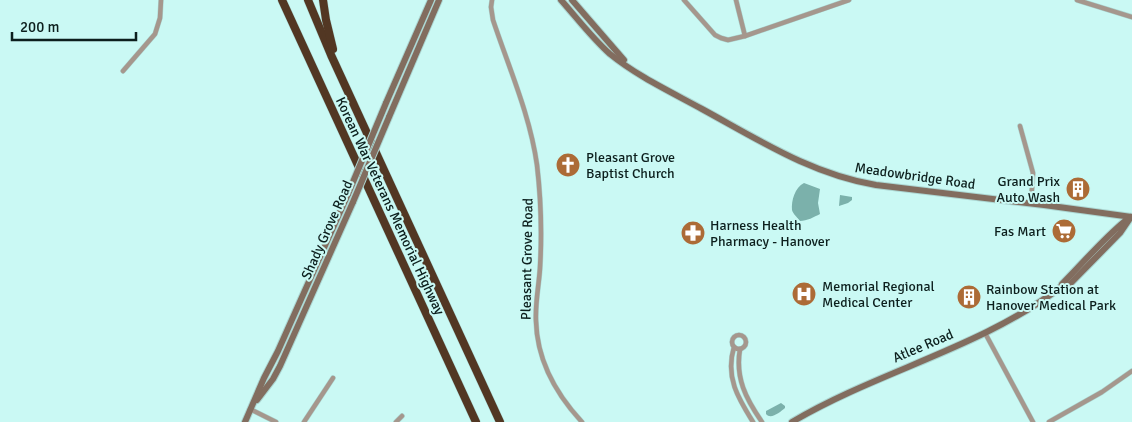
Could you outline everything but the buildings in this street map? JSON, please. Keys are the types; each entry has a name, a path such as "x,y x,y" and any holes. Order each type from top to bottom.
{"highway":[{"path":"278,0 290,19"},
{"name":"Korean War Veterans Memorial Highway","path":"282,0 476,422"},
{"name":"Korean War Veterans Memorial Highway","path":"308,0 500,422"},
{"path":"323,0 327,26 338,68"}],"main road":[{"name":"Shady Grove Road","path":"245,422 348,194 431,0"},
{"name":"Shady Grove Road","path":"250,409 273,379 280,366 353,202 439,0"},
{"name":"Meadowbridge Road","path":"561,0 599,44 631,69 790,157 829,174 876,185 1132,216"},
{"name":"Meadowbridge Road","path":"572,0 631,69"},
{"name":"Atlee Road","path":"792,422 856,389 985,333 1033,308 1061,287 1066,288 1120,233 1132,216"},
{"path":"314,268 322,272"}],"street":[{"path":"122,71 155,34 160,18 161,0"},
{"name":"Pleasant Grove Road","path":"492,0 493,20 523,108 531,138 540,190 541,239 536,314 538,343 544,364 555,387 582,422"},
{"path":"684,0 716,36 728,40 745,36 847,0"},
{"path":"736,0 745,36"},
{"path":"1077,0 1132,16"},
{"path":"1020,126 1033,173 1031,203"},
{"path":"985,333 1033,422"},
{"path":"753,422 741,403 734,386 731,371 731,358 734,347 732,343 737,336 742,336 746,343 740,349 738,366 740,378 750,404 762,422"},
{"path":"734,347 740,349"},
{"path":"1049,422 1102,392 1132,371"},
{"path":"304,422 333,378"},
{"path":"250,409 276,422"},
{"path":"396,422 402,416"}],"shaded area":[{"path":"804,183 820,189 818,203 820,214 808,220 800,221 793,211 792,203 796,191"},
{"path":"840,195 852,197 852,200 839,206"},
{"path":"781,403 785,408 781,411 773,416 766,414 766,411"}],"place":[{"name":"Pleasant Grove Baptist Church","path":"568,165"},
{"name":"Grand Prix Auto Wash","path":"1078,189"},
{"name":"Fas Mart","path":"1064,231"},
{"name":"Harness Health Pharmacy - Hanover","path":"693,233"},
{"name":"Memorial Regional Medical Center","path":"804,294"},
{"name":"Rainbow Station at Hanover Medical Park","path":"969,297"}]}
